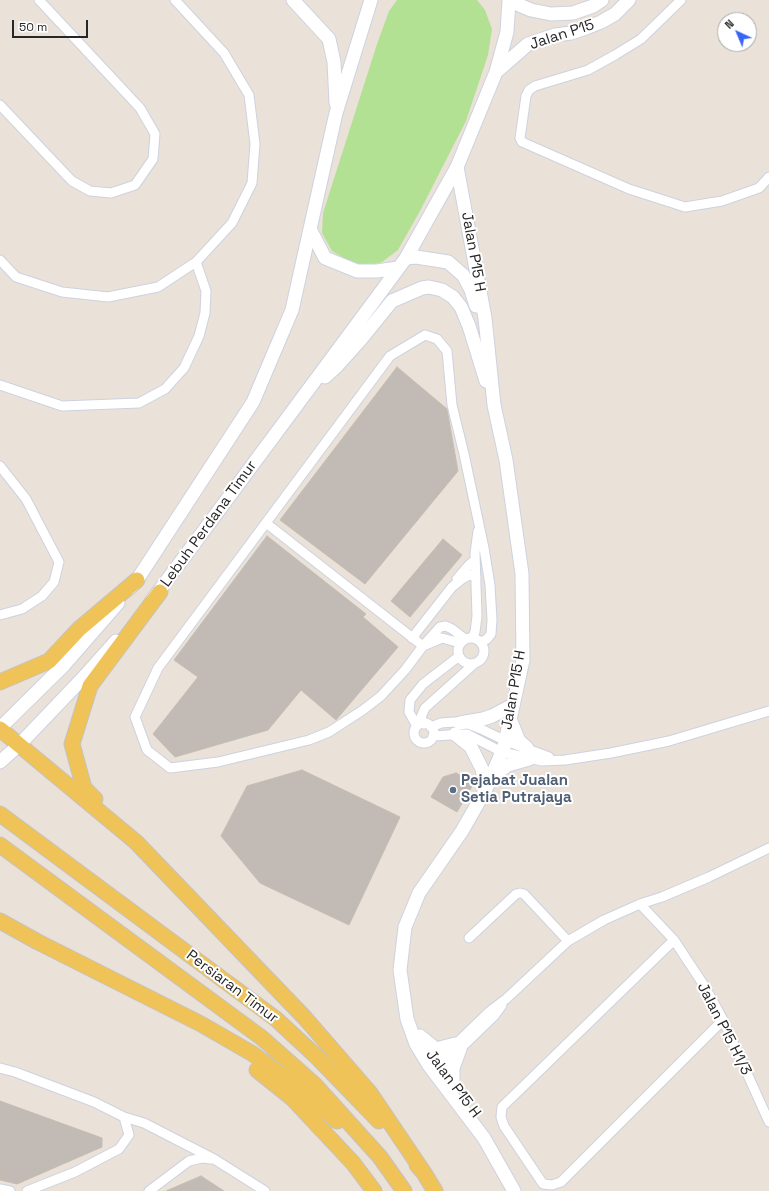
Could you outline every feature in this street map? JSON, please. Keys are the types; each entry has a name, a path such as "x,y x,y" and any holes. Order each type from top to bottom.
{"main road":[{"path":"293,0 329,39 334,62 336,113"},
{"path":"336,113 371,0"},
{"name":"Lebuh Perdana Timur","path":"10,754 82,679 160,592 402,263 457,167 496,72 507,32 510,0"},
{"name":"Jalan P15","path":"510,0 531,10 551,14 573,13 593,6 602,0"},
{"name":"Jalan P15","path":"496,72 528,44 555,35 586,28 601,22 615,14 629,0"},
{"name":"Lebuh Perdana Timur","path":"0,729 64,665 137,580 253,402 292,310 336,113"},
{"name":"Jalan P15 H","path":"457,167 485,318 494,405 506,460 522,574 523,660 504,746 488,786 462,831 419,893 405,927 400,970 407,1018 416,1044 436,1068 484,1138 514,1191"},
{"name":"Jalan P15 H","path":"310,229 325,258 357,271 376,271 416,257 448,262 463,275 471,290 487,338"},
{"path":"306,394 337,366 392,301 422,288 429,287 442,290 453,297 461,307 469,326 494,405"},
{"path":"0,682 49,661 79,629 137,580"},
{"path":"160,592 90,686 72,744 84,788 305,1018 370,1093 424,1173"},
{"path":"488,786 482,769 471,747 458,728 492,716 513,705"},
{"path":"488,786 501,770 528,754 519,741 510,719"},
{"path":"0,729 10,754 136,842"},
{"name":"Persiaran Timur","path":"0,814 276,1019 317,1056 372,1111 424,1173 435,1191"},
{"name":"Persiaran Timur","path":"0,845 262,1038 314,1084 380,1158 404,1191"},
{"path":"0,916 38,942"},
{"path":"0,921 38,942 200,1024 253,1054 294,1084 380,1158"},
{"name":"Jalan P15 H","path":"400,970 414,1020 423,1043 436,1068 453,1083 491,1135 523,1191"},
{"path":"200,1024 292,1098 353,1163 374,1191"},
{"path":"420,1036 436,1049 457,1047 453,1068 453,1083"}],"street":[{"path":"0,104 72,181 90,191 111,193 135,185 153,159 155,134 140,108 39,0"},
{"path":"0,260 16,277 62,292 108,297 158,287 196,262 232,222 252,184 255,144 249,95 224,53 175,0"},
{"path":"681,0 641,40 616,55 588,70 535,86 529,90 526,96 520,138 524,144 629,189 685,207 722,201 760,188 769,177"},
{"path":"0,385 62,406 139,404 165,389 184,368 199,336 205,313 206,291 196,262"},
{"path":"426,728 421,717 425,708 474,664 482,659 484,655 484,650 446,626 440,627 382,696 329,732 309,740 218,762 170,768 147,750 135,717 158,668 390,356 425,335 437,339 447,351 452,405 484,548 490,585 492,620 491,634 487,639 469,640"},
{"path":"0,466 26,499 59,562 54,582 42,596 22,609 0,615"},
{"path":"266,523 423,646"},
{"path":"474,664 465,663 458,657 458,648 469,640 475,632 477,616 475,553 478,526"},
{"path":"412,638 452,587 458,577 475,560"},
{"path":"452,587 470,574 476,578"},
{"path":"426,728 409,712 410,700 423,684 458,657"},
{"path":"426,728 441,723 458,728 481,728 504,746 528,754 560,760 610,753 669,740 769,711"},
{"path":"436,1068 457,1047 494,1016 506,999 568,941 604,920 709,877 769,848"},
{"path":"469,938 516,894 520,893 524,894 568,941"},
{"name":"Jalan P15 H1/3","path":"640,904 674,940 705,987 723,1020 769,1122"},
{"path":"674,940 502,1107 501,1117 504,1126 543,1184 552,1185 561,1182 723,1020"},
{"path":"0,1068 15,1072 94,1102 124,1116 144,1123 214,1159 265,1191"},
{"path":"27,1191 75,1172 119,1149 130,1134 124,1116"},
{"path":"181,1142 190,1152 189,1161"},
{"path":"152,1190 189,1161 202,1158 214,1159"},
{"path":"0,1189 10,1191"}],"green space":[{"path":"397,0 477,0 485,10 492,29 488,55 466,121 420,211 398,250 382,262 361,267 332,251 322,233 323,213 377,44 389,11"}],"building":[{"path":"397,367 447,409 458,471 365,584 280,520"},
{"path":"267,536 366,614 363,617 398,647 336,720 301,690 268,730 175,757 153,734 198,677 174,660"},
{"path":"443,539 462,555 410,617 391,601"},
{"path":"302,770 400,817 349,925 260,883 221,836 247,786"},
{"name":"Pejabat Jualan Setia Putrajaya","path":"456,773 474,783 457,812 431,797 443,777"},
{"path":"0,1101 102,1138 102,1147 17,1184 0,1180"},
{"path":"201,1176 224,1191 166,1191"}],"place":[{"name":"Pejabat Jualan Setia Putrajaya","path":"453,790"}]}
